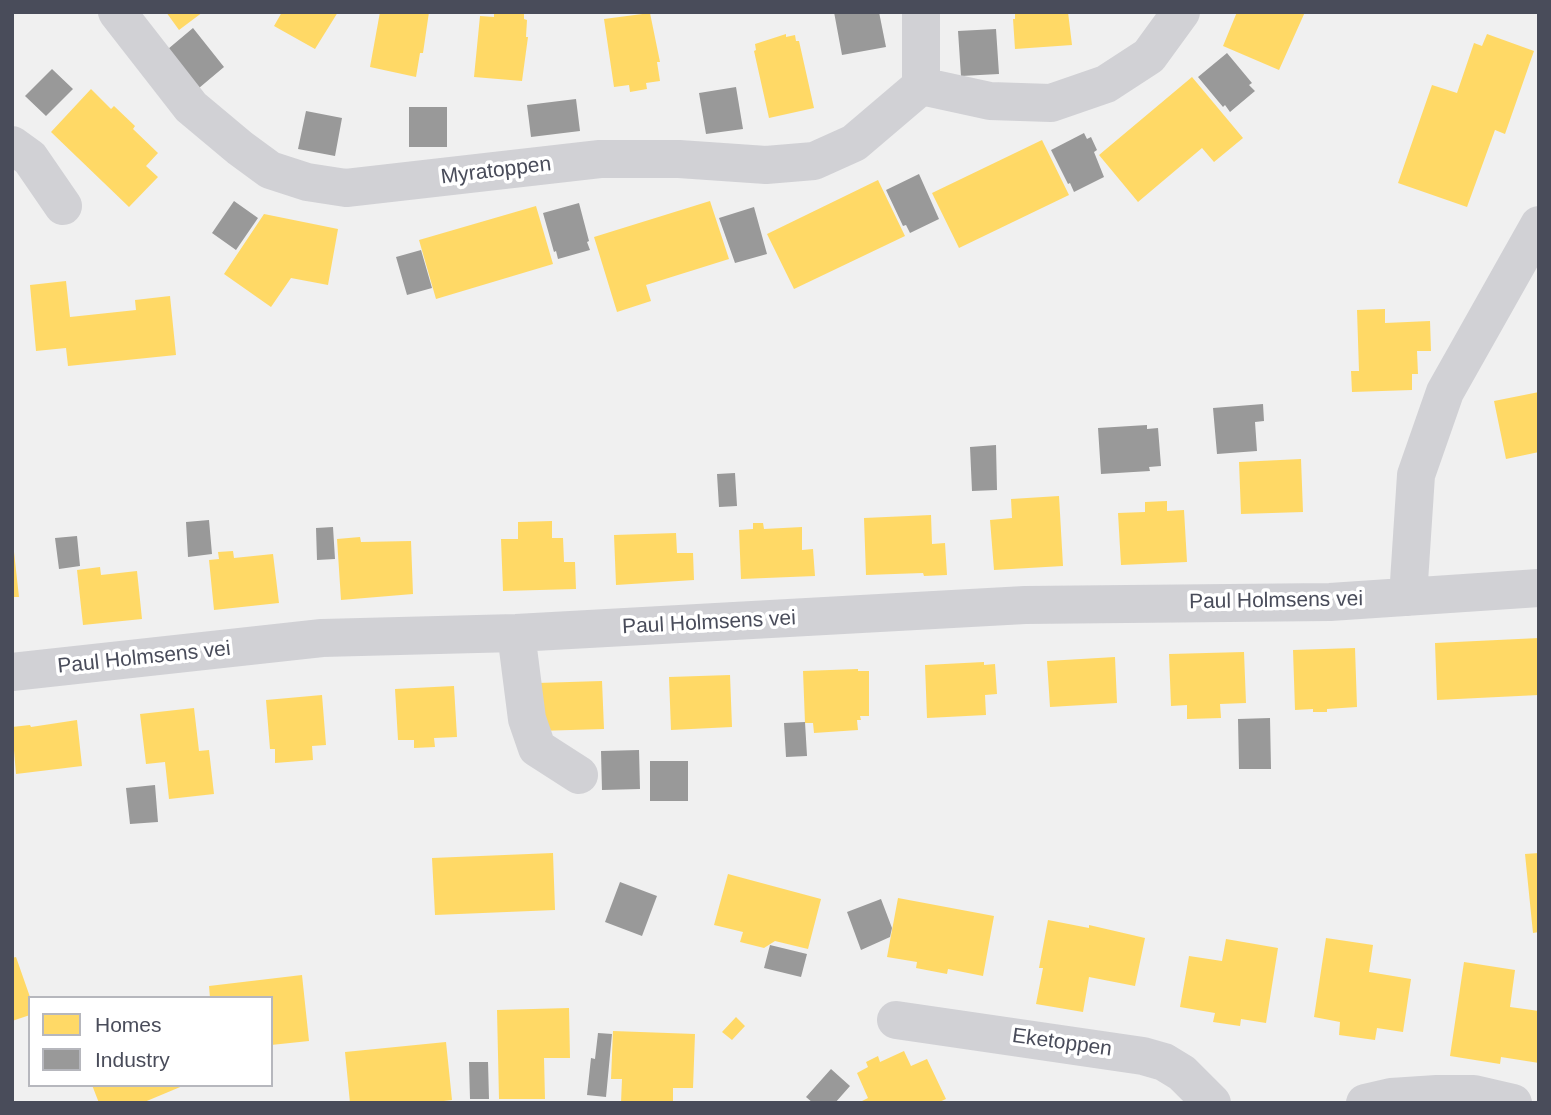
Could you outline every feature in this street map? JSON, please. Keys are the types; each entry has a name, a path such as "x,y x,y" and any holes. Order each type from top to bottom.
{"street":[{"name":"Myratoppen","path":"117,12 191,107 240,148 270,170 307,182 346,188 600,159 679,159 766,165 814,161 854,143 921,86"},
{"path":"921,12 921,86 990,101 1051,103 1105,84 1149,56 1181,12"},
{"path":"12,145 30,158 62,206"},
{"path":"1408,597 1416,475 1432,427 1445,392 1539,225"},
{"name":"Paul Holmsens vei","path":"12,672 322,638 516,633 1025,606 1330,602 1539,588"},
{"path":"516,633 527,719 537,748 579,775"},
{"name":"Eketoppen","path":"896,1020 1143,1056 1164,1062 1182,1073 1212,1103"},
{"path":"1364,1103 1391,1097 1474,1094 1513,1103"}],"building: Homes":[{"path":"166,12 203,12 179,30"},
{"path":"282,12 338,12 315,49 274,26"},
{"path":"380,12 429,12 423,53 420,53 416,77 370,67"},
{"path":"494,12 524,12 528,37 522,81 474,77 480,16 494,17"},
{"path":"1015,12 1068,12 1072,45 1015,49"},
{"path":"1237,12 1305,12 1279,70 1223,46"},
{"path":"650,13 660,62 657,62 660,81 646,83 647,89 630,92 629,85 614,87 604,19"},
{"path":"786,34 786,37 795,35 796,41 799,41 814,108 769,118 754,51 755,44"},
{"path":"1487,34 1534,51 1505,134 1495,130 1467,207 1398,183 1432,85 1457,93 1474,43 1482,46"},
{"path":"1192,77 1243,138 1214,162 1202,148 1138,202 1099,155"},
{"path":"91,89 111,109 114,106 135,126 133,129 158,153 146,166 158,177 129,207 51,132"},
{"path":"1042,140 1069,195 959,248 932,193"},
{"path":"878,180 905,236 794,289 767,234"},
{"path":"710,201 729,259 646,285 651,301 617,312 594,237"},
{"path":"536,206 553,264 436,299 419,240"},
{"path":"264,214 338,229 328,285 291,278 271,307 224,274"},
{"path":"66,281 70,317 136,310 135,300 170,296 176,355 68,366 66,348 36,351 30,285"},
{"path":"1385,309 1385,323 1430,321 1431,351 1417,351 1418,374 1412,374 1412,390 1352,392 1351,371 1359,371 1357,310"},
{"path":"1539,392 1539,452 1506,459 1494,401"},
{"path":"1301,459 1303,512 1241,514 1239,462"},
{"path":"1059,496 1063,566 994,570 990,520 1012,518 1011,499"},
{"path":"1167,501 1167,511 1184,510 1187,562 1121,565 1118,513 1145,512 1145,502"},
{"path":"931,515 932,544 945,543 947,575 866,575 864,518"},
{"path":"552,521 552,538 563,538 564,562 575,562 576,589 503,591 501,539 518,539 518,522"},
{"path":"753,523 763,523 764,529 802,527 802,550 813,549 815,576 741,579 739,530 753,529"},
{"path":"676,533 677,553 693,553 694,580 616,585 614,535"},
{"path":"360,537 361,542 411,541 413,594 341,600 337,539"},
{"path":"233,551 234,558 273,554 279,603 214,610 209,560 219,559 218,552"},
{"path":"14,552 19,597 12,597"},
{"path":"100,567 101,575 137,571 142,619 83,625 77,570"},
{"path":"1539,638 1539,695 1437,700 1435,643"},
{"path":"1355,648 1357,707 1327,709 1327,712 1313,712 1313,709 1295,710 1293,650"},
{"path":"1244,652 1246,703 1220,704 1221,718 1187,719 1187,705 1171,706 1169,654"},
{"path":"1115,657 1117,703 1050,707 1047,661"},
{"path":"984,662 984,665 995,664 997,694 985,695 986,715 927,718 925,665"},
{"path":"803,671 869,671 869,716 860,716 861,720 857,720 858,730 814,733 813,723 805,723"},
{"path":"730,675 732,727 671,730 669,677"},
{"path":"602,681 604,729 538,731 537,683"},
{"path":"454,686 457,737 434,738 435,747 414,748 414,740 398,740 395,689"},
{"path":"322,695 326,745 312,746 313,760 275,763 275,749 270,749 266,700"},
{"path":"194,708 199,751 209,750 214,794 169,799 165,762 146,764 140,714"},
{"path":"77,720 82,766 16,774 12,727"},
{"path":"553,853 555,910 435,915 432,858"},
{"path":"1539,853 1539,932 1533,933 1525,854"},
{"path":"728,874 821,899 808,949 775,941 764,948 740,942 743,932 714,925"},
{"path":"898,898 994,916 983,976 948,969 947,974 916,968 917,962 887,957"},
{"path":"1048,920 1089,928 1089,925 1145,938 1135,986 1089,977 1083,1012 1036,1004 1043,968 1039,968"},
{"path":"1326,938 1373,945 1369,972 1411,979 1403,1032 1377,1028 1375,1040 1339,1035 1340,1022 1314,1017"},
{"path":"1226,939 1278,948 1266,1023 1241,1019 1240,1026 1213,1022 1215,1013 1180,1007 1189,956 1222,961"},
{"path":"16,957 30,996 28,1016 12,1021 12,958"},
{"path":"1464,962 1515,970 1510,1007 1539,1011 1539,1063 1501,1057 1500,1064 1450,1056"},
{"path":"302,975 309,1041 273,1045 273,996 210,996 209,986"},
{"path":"569,1008 570,1058 544,1058 545,1099 499,1099 497,1010"},
{"path":"736,1017 745,1026 732,1040 722,1032"},
{"path":"613,1031 695,1034 693,1088 673,1088 673,1103 621,1103 622,1079 611,1079"},
{"path":"446,1042 452,1100 428,1103 350,1103 345,1052"},
{"path":"904,1051 911,1066 927,1059 946,1099 937,1103 858,1103 868,1098 857,1073 868,1067 866,1062 878,1056 880,1062"},
{"path":"93,1087 180,1087 142,1103 99,1103"}],"building: Industry":[{"path":"834,12 879,12 886,47 842,55"},
{"path":"193,28 224,67 199,88 168,49"},
{"path":"996,29 999,74 961,76 958,31"},
{"path":"1227,53 1252,83 1249,85 1255,91 1230,112 1198,77"},
{"path":"52,69 73,89 46,116 25,96"},
{"path":"736,87 743,129 706,134 699,93"},
{"path":"576,99 580,131 531,137 527,105"},
{"path":"409,107 447,107 447,147 409,147"},
{"path":"306,111 342,118 335,156 298,149"},
{"path":"1084,133 1087,139 1091,137 1097,150 1094,152 1104,177 1074,192 1051,150"},
{"path":"919,174 939,219 910,233 906,225 903,226 886,190"},
{"path":"234,201 258,218 236,250 212,233"},
{"path":"579,203 590,250 558,259 543,213"},
{"path":"754,207 767,254 735,263 719,218"},
{"path":"421,250 432,288 407,295 396,257"},
{"path":"1263,404 1264,421 1255,422 1257,451 1217,454 1213,408"},
{"path":"1147,425 1147,429 1158,428 1161,466 1149,467 1150,471 1101,474 1098,428"},
{"path":"996,445 997,490 972,491 970,447"},
{"path":"735,473 737,506 719,507 717,474"},
{"path":"209,520 212,554 188,557 186,522"},
{"path":"333,527 335,559 317,560 316,528"},
{"path":"77,536 80,566 59,569 55,538"},
{"path":"1270,718 1271,769 1239,769 1238,719"},
{"path":"805,722 807,756 786,757 784,723"},
{"path":"639,750 640,789 602,790 601,751"},
{"path":"650,761 688,761 688,801 650,801"},
{"path":"155,785 158,822 130,824 126,788"},
{"path":"620,882 657,896 642,936 605,922"},
{"path":"881,899 892,928 890,937 861,950 847,912"},
{"path":"770,945 807,954 801,977 764,968"},
{"path":"598,1033 612,1034 606,1097 587,1095 591,1058 595,1059"},
{"path":"469,1062 488,1062 489,1099 470,1099"},
{"path":"831,1069 850,1086 835,1103 813,1103 806,1097"}]}
